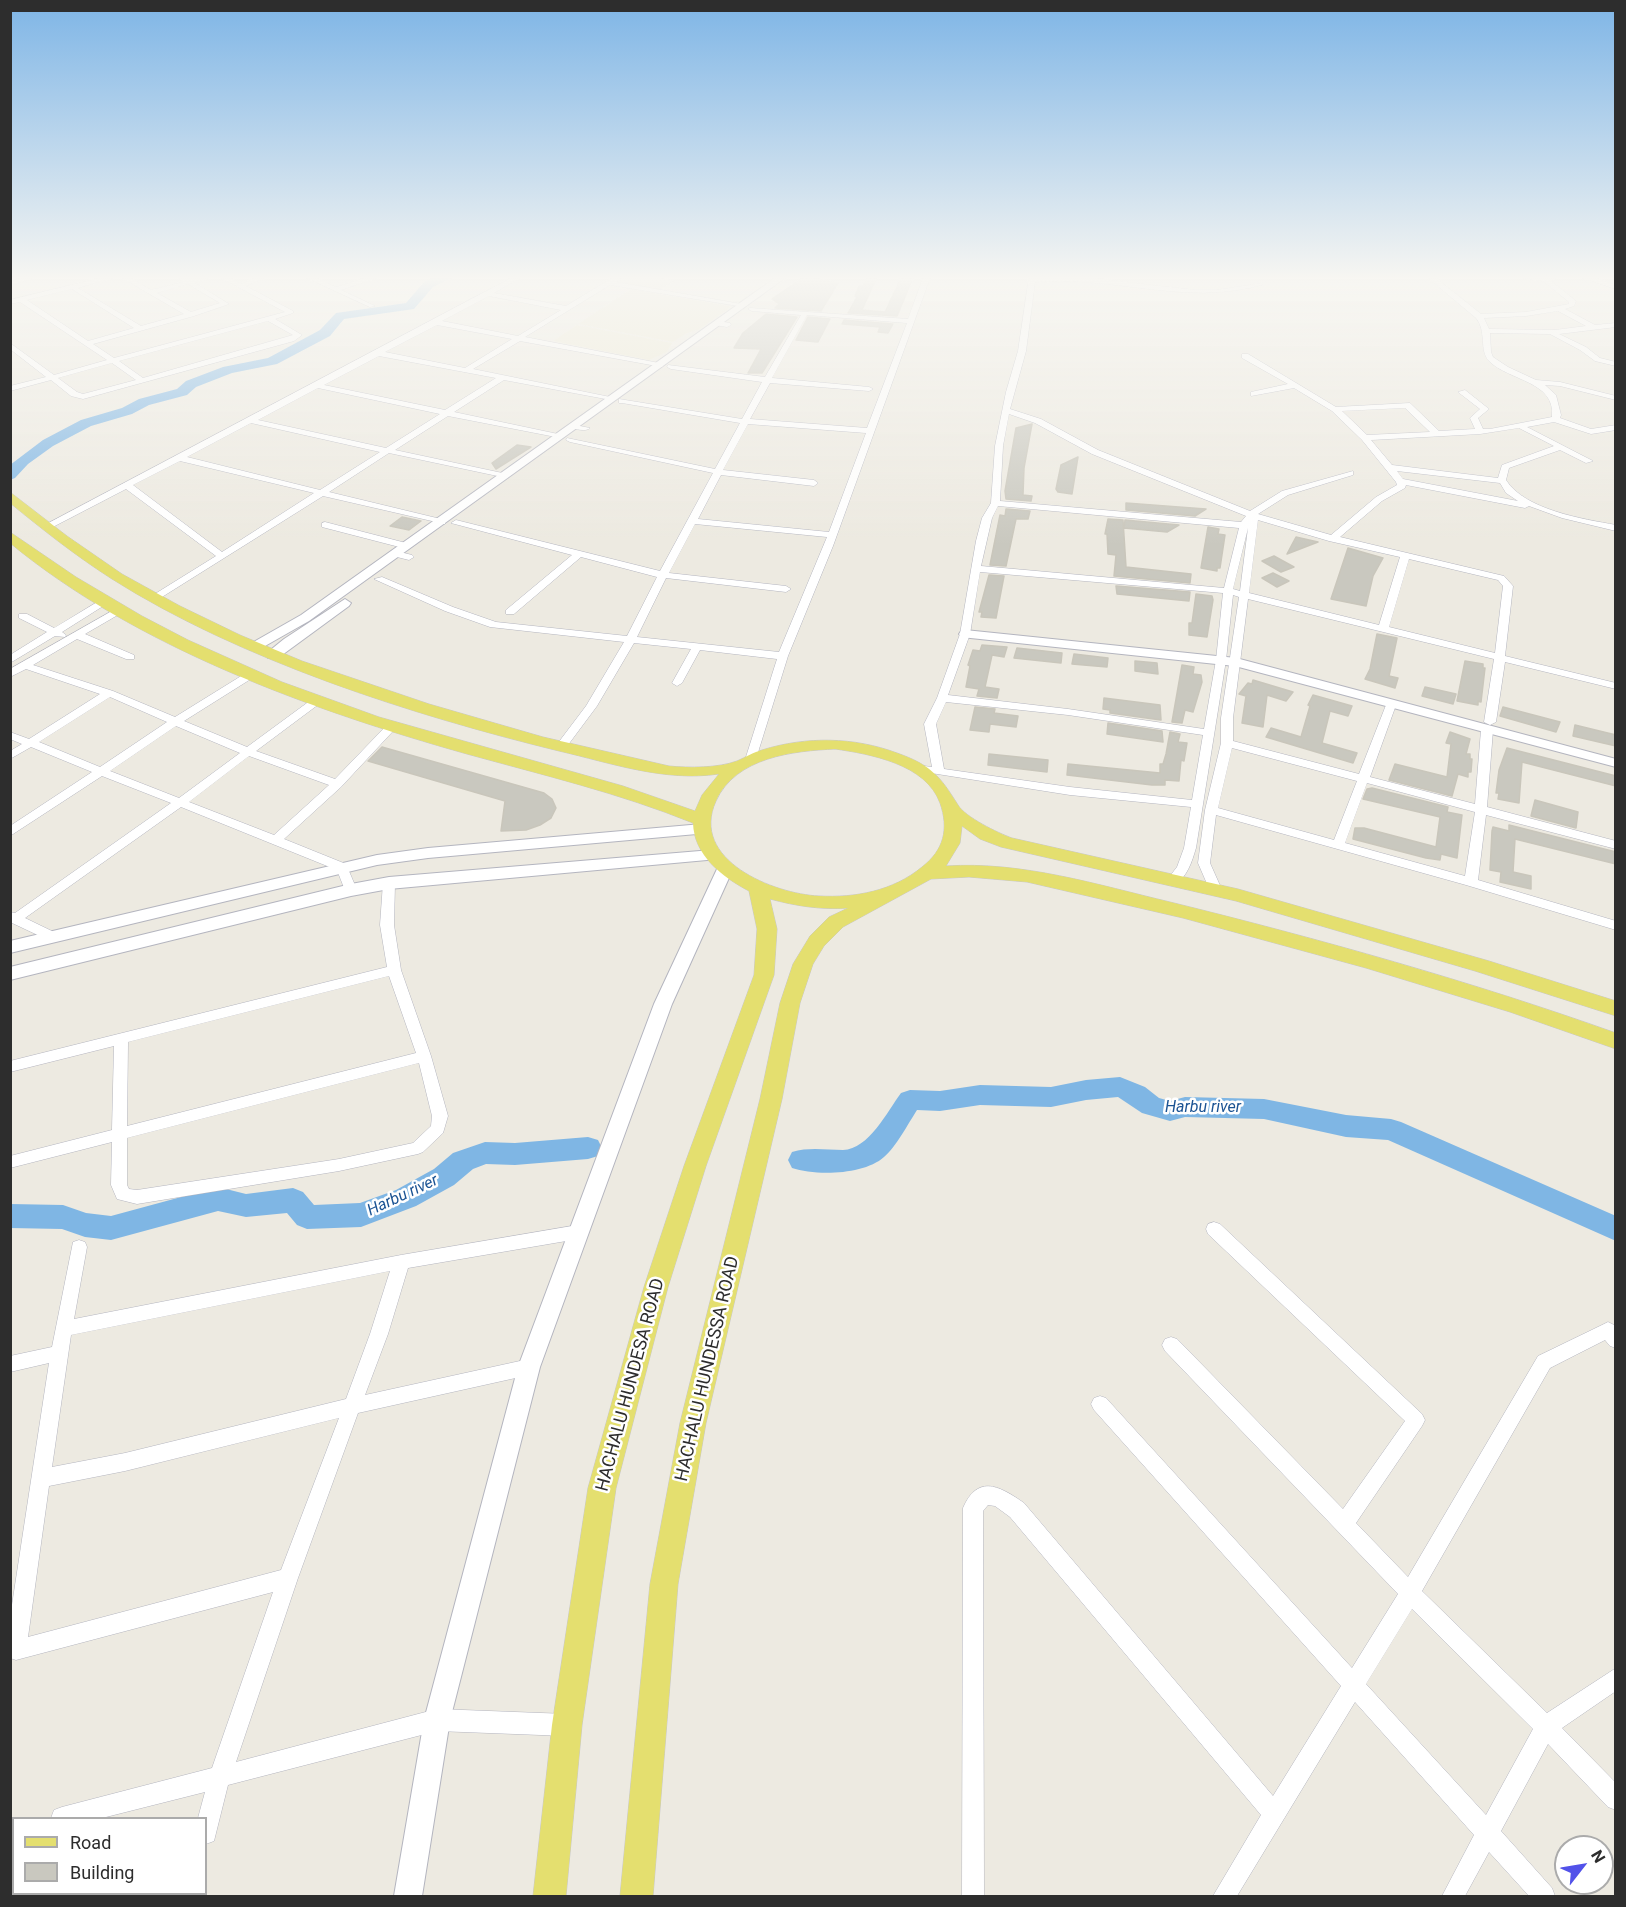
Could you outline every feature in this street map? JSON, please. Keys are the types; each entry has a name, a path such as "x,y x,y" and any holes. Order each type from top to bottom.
{"main road":[{"path":"10,496 63,541 154,599 273,655 325,676 417,706 561,747 658,770 687,772 746,763 791,747 835,744 879,752 916,768 933,780 945,794 952,810 954,830 948,850 926,874 891,893 847,902 801,901 758,889 719,862 705,842 702,825 707,800 720,781 746,763"},
{"path":"10,536 30,553 119,610 187,646 250,675 315,702 392,727 645,798 702,825"},
{"path":"30,553 63,541"},
{"path":"300,694 325,676"},
{"path":"952,810 986,835 1007,843 1216,890 1482,966 1616,1009"},
{"path":"10,947 342,867 428,853 620,836 702,825"},
{"path":"620,836 625,862"},
{"path":"10,974 351,890 390,883 625,862 719,862"},
{"path":"926,874 958,869 1012,872 1151,903 1296,941 1452,987 1616,1041"},
{"name":"HACHALU HUNDESA ROAD","path":"549,1896 567,1725 602,1488 656,1287 695,1167 764,975 767,929 758,889"},
{"name":"HACHALU HUNDESSA ROAD","path":"636,1896 664,1584 693,1423 771,1099 790,1003 803,964 817,941 836,922 891,893"},
{"path":"1296,941 1302,914"}],"street":[{"path":"38,367 74,394 83,397 192,367"},
{"path":"10,389 91,367"},
{"path":"122,367 143,381"},
{"path":"46,527 318,387 352,367"},
{"path":"451,367 611,398"},
{"path":"467,370 472,367"},
{"path":"273,655 379,579 442,522 656,367"},
{"path":"254,647 305,618 396,554 408,552 456,523 671,367 767,380 869,388"},
{"path":"561,747 582,722 632,640 663,575 774,367"},
{"path":"746,763 783,656 894,367"},
{"path":"939,772 930,730 966,629 987,518 995,502 999,474 998,455 1017,367"},
{"path":"1264,367 1335,409 1392,468 1402,486 1379,499 1332,539"},
{"path":"1504,367 1537,382 1551,394 1557,415 1555,419"},
{"path":"154,599 503,377"},
{"path":"1537,382 1560,384 1616,398"},
{"path":"1254,394 1296,385"},
{"path":"318,387 558,436"},
{"path":"1462,392 1485,409 1474,418 1480,432"},
{"path":"622,402 746,422 871,431"},
{"path":"1335,409 1405,404 1438,435"},
{"path":"1007,411 1038,421 1095,452 1255,514 1332,539 1492,575 1508,586 1500,658 1491,705 1471,882"},
{"path":"1365,438 1480,432 1522,427 1555,419 1582,431 1603,432 1616,427"},
{"path":"251,421 504,476"},
{"path":"573,426 586,428"},
{"path":"1522,427 1589,461"},
{"path":"570,440 718,472 814,483"},
{"path":"1543,510 1508,490 1503,481 1502,472 1506,467 1560,447"},
{"path":"180,458 442,522"},
{"path":"1392,468 1503,481"},
{"path":"1173,881 1188,858 1221,656 1228,591 1248,526 1255,514 1285,494 1350,473"},
{"path":"1400,481 1463,492 1616,528"},
{"path":"127,485 222,556"},
{"path":"995,502 1248,526"},
{"path":"693,521 831,535"},
{"path":"456,523 663,575 786,589"},
{"path":"325,525 408,552"},
{"path":"1216,890 1204,863 1216,782 1227,743 1227,718 1245,595 1248,526"},
{"path":"510,612 578,555"},
{"path":"1383,629 1405,555"},
{"path":"977,569 1228,591 1616,686"},
{"path":"379,579 449,609 494,625 783,656"},
{"path":"10,674 16,657 104,601"},
{"path":"16,657 74,636 119,610"},
{"path":"23,616 55,632 74,636 130,657"},
{"path":"966,629 1237,659 1448,716 1616,754"},
{"path":"677,683 697,647"},
{"path":"16,657 109,693 248,752 337,784"},
{"path":"1237,659 1391,705 1448,716"},
{"path":"10,832 176,721 250,675"},
{"path":"10,756 109,693"},
{"path":"942,698 1068,712 1209,733"},
{"path":"51,936 13,918 182,801 315,702"},
{"path":"1338,844 1391,705"},
{"path":"1211,716 1227,718"},
{"path":"1489,726 1616,763"},
{"path":"275,841 337,784 392,727"},
{"path":"10,735 33,742 100,772 182,801 342,867 351,890"},
{"path":"1227,743 1616,845"},
{"path":"916,768 1070,790 1197,804"},
{"path":"1202,779 1216,782"},
{"path":"1211,810 1471,882 1616,926"},
{"path":"408,1896 437,1720 529,1367 555,1302 578,1232 600,1179 663,1004 691,939 719,862"},
{"path":"121,1039 119,1185 123,1194 137,1197 339,1165 418,1148 438,1129 440,1116 424,1056 394,970 387,925 390,883"},
{"path":"10,1067 394,970"},
{"path":"10,1162 424,1056"},
{"path":"1214,1229 1416,1420 1344,1524"},
{"path":"64,1329 402,1262 578,1232"},
{"path":"79,1247 59,1353 43,1478 14,1651 288,1578"},
{"path":"207,1829 219,1779 288,1578 379,1334 402,1262"},
{"path":"1224,1896 1410,1593 1544,1362 1608,1330 1616,1340"},
{"path":"1171,1345 1410,1593 1616,1799"},
{"path":"10,1364 59,1353"},
{"path":"43,1478 124,1462 352,1406 529,1367"},
{"path":"1100,1404 1544,1896"},
{"path":"973,1896 974,1508 984,1495 999,1497 1017,1510 1274,1814"},
{"path":"1453,1896 1546,1727 1615,1680"},
{"path":"66,1817 219,1779 437,1720 567,1725"},
{"path":"10,1839 12,1831"}],"building":[{"path":"751,367 766,367 762,373 748,373"},
{"path":"1032,424 1024,468 1023,495 1032,496 1031,501 1006,499 1005,491 1016,428"},
{"path":"517,445 531,447 496,469 492,463"},
{"path":"1078,457 1072,494 1058,492 1056,489 1061,465"},
{"path":"1126,503 1206,509 1195,516 1126,510"},
{"path":"1006,509 1030,511 1028,519 1016,519 1006,566 990,565 1000,515 1005,516"},
{"path":"402,517 421,521 409,530 390,526"},
{"path":"1108,519 1123,520 1126,567 1191,574 1190,583 1114,576 1116,555 1108,554 1107,534 1105,534"},
{"path":"1125,520 1179,525 1167,532 1124,528"},
{"path":"1208,527 1219,529 1218,534 1225,535 1220,568 1217,568 1217,571 1201,568"},
{"path":"1296,537 1318,542 1287,554"},
{"path":"1348,548 1383,558 1373,576 1366,606 1331,599"},
{"path":"1274,556 1294,567 1281,572 1262,561"},
{"path":"1273,573 1289,581 1277,587 1262,578"},
{"path":"989,575 1004,576 996,618 981,617 982,612 979,612"},
{"path":"1116,586 1190,592 1189,601 1117,594"},
{"path":"1196,594 1212,596 1207,637 1189,635 1189,623 1192,623"},
{"path":"1377,634 1397,638 1389,676 1398,678 1395,688 1365,679 1370,669"},
{"path":"982,645 1007,647 1004,657 992,655 985,687 999,689 997,698 977,696 979,689 966,687 970,666 968,665 973,650 980,651"},
{"path":"1017,648 1062,653 1061,663 1014,658"},
{"path":"1074,654 1108,658 1107,667 1072,664"},
{"path":"1135,661 1157,663 1158,674 1135,671"},
{"path":"1465,661 1483,664 1485,668 1481,702 1478,701 1478,705 1457,701"},
{"path":"1182,665 1194,667 1193,674 1201,675 1202,682 1193,712 1185,710 1182,723 1172,722"},
{"path":"1253,680 1293,692 1286,701 1267,695 1263,727 1242,723 1246,696 1239,694 1248,683 1252,684"},
{"path":"1425,687 1456,694 1453,704 1422,696"},
{"path":"1313,695 1352,706 1348,716 1330,711 1322,743 1357,753 1353,763 1266,737 1271,728 1301,737 1310,706 1308,705"},
{"path":"1104,698 1160,705 1161,720 1110,713 1110,710 1103,709"},
{"path":"975,707 995,709 994,713 1018,716 1016,727 990,724 989,732 970,730"},
{"path":"1503,707 1560,722 1556,732 1500,716"},
{"path":"1108,723 1162,731 1163,742 1107,734"},
{"path":"1575,725 1616,735 1616,746 1573,736"},
{"path":"1170,732 1180,734 1178,742 1187,743 1184,761 1181,760 1179,781 1165,780 1165,785 1152,785 1067,775 1068,764 1160,773 1160,764 1163,764"},
{"path":"1450,732 1470,739 1466,754 1470,754 1470,759 1472,759 1471,772 1468,772 1468,777 1458,774 1452,796 1389,780 1395,764 1447,777 1451,744 1446,743"},
{"path":"382,747 544,793 552,799 556,808 551,818 540,825 526,830 501,831 505,801 368,761"},
{"path":"1507,748 1616,776 1616,786 1522,762 1519,803 1498,799 1499,793 1496,793 1499,770"},
{"path":"989,754 1048,760 1047,772 988,765"},
{"path":"1372,788 1448,807 1447,812 1462,815 1457,858 1441,854 1440,860 1426,858 1353,839 1355,828 1364,828 1436,847 1440,817 1363,799 1367,789"},
{"path":"1535,800 1578,812 1576,828 1531,816"},
{"path":"1509,825 1616,852 1616,864 1515,839 1513,872 1531,876 1531,889 1500,882 1501,872 1490,870 1492,831 1493,827 1509,831"}],"waterway":[{"path":"10,475 23,461 48,443 86,423 127,411 144,402 182,392 191,384 243,367"},
{"name":"Harbu river","path":"802,1160 849,1161 874,1150 910,1100 940,1101 980,1095 1051,1097 1086,1090 1120,1087 1136,1094 1151,1106 1170,1111 1185,1107 1264,1109 1346,1126 1391,1130 1616,1229"},
{"name":"Harbu river","path":"10,1216 63,1217 85,1225 111,1228 218,1199 246,1205 264,1205 293,1200 307,1217 361,1215 406,1198 444,1177 463,1161 485,1153 515,1154 588,1148"}]}
